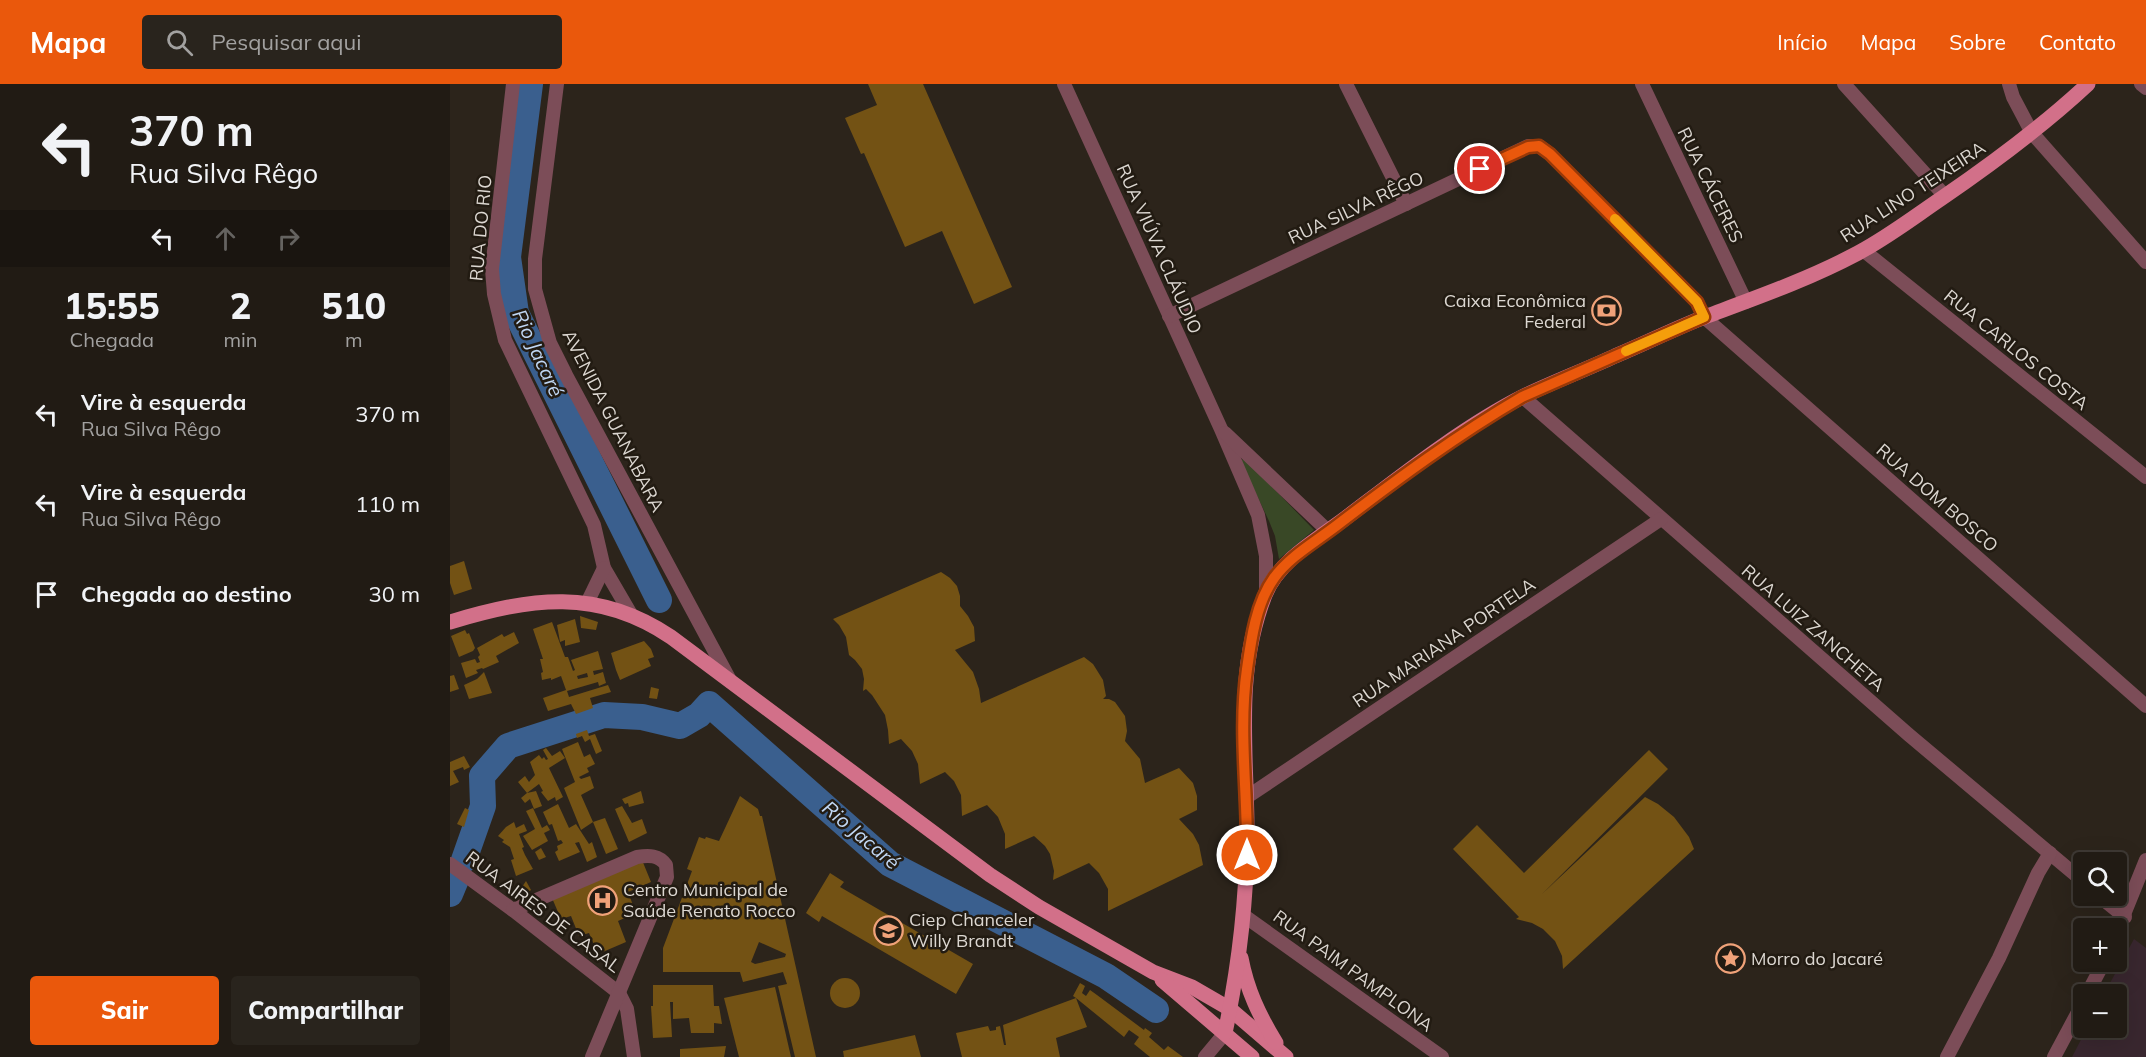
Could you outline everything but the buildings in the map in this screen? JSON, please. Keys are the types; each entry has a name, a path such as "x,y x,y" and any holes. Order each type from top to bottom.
{"main road":[{"name":"RUA LINO TEIXEIRA","path":"1225,1033 1239,946 1246,871 1247,797 1244,692 1252,638 1266,592 1281,569 1328,531 1470,429 1522,397 1704,317 1806,279 1863,250 1945,196 2032,133 2088,84"},
{"path":"450,622 496,609 558,601 587,603 632,616 652,625 990,875 1039,907 1153,972 1192,987 1230,1009 1285,1056"},
{"path":"1239,946 1245,977 1255,1008 1285,1056"},
{"path":"1153,972 1252,1057"}],"street":[{"name":"RUA DO RIO","path":"513,84 492,269 494,294 506,340 594,525 603,568 632,616"},
{"name":"AVENIDA GUANABARA","path":"558,84 535,259 535,289 541,316 550,343 566,375 729,681"},
{"name":"RUA VIÚVA CLÁUDIO","path":"1064,84 1221,429 1261,526 1266,556 1266,592"},
{"path":"1346,84 1406,204"},
{"name":"RUA CÁCERES","path":"1642,84 1746,302"},
{"path":"1844,84 1945,196"},
{"path":"2009,84 2013,97 2032,133 2145,258"},
{"path":"2140,84 2146,88"},
{"name":"RUA SILVA RÊGO","path":"1169,316 1528,147 1539,146 1550,154 1697,302 1704,317"},
{"name":"RUA CARLOS COSTA","path":"1863,250 2146,477"},
{"name":"RUA DOM BOSCO","path":"1704,317 2146,706"},
{"name":"RUA LUIZ ZANCHETA","path":"1522,397 1909,735 2073,873"},
{"path":"1221,429 1328,531"},
{"name":"RUA MARIANA PORTELA","path":"1247,797 1661,519"},
{"path":"587,603 603,568"},
{"path":"1947,1057 2050,853"},
{"path":"513,910 637,857 647,855 663,861 668,871 667,877 592,1057"},
{"path":"2112,906 2125,917 2146,860"},
{"name":"RUA AIRES DE CASAL","path":"450,864 619,993 627,1010 634,1057"},
{"name":"RUA PAIM PAMPLONA","path":"1243,915 1442,1057"},
{"path":"2054,1057 2073,1022"},
{"path":"1205,1057 1225,1033"},
{"path":"1222,1057 1225,1033"}],"shaded area":[{"path":"2134,939 2146,948 2146,1057 2072,1057 2082,1038 2127,1038 2127,984 2109,984 2116,972 2127,972 2127,952"}],"green space":[{"path":"1244,458 1314,530 1279,559 1275,536 1241,461"}],"waterway":[{"name":"Rio Jacaré","path":"530,84 508,257 516,313 659,600"},
{"name":"Rio Jacaré","path":"464,860 483,806 482,776 508,746 604,715 642,717 680,726 699,715 709,704 890,864 1106,976 1156,1010"},
{"path":"450,894 455,882"}],"slow traffic":[{"path":"1615,219 1697,302 1704,317 1626,351"}],"place":[{"name":"Caixa Econômica Federal","path":"1607,311"},
{"name":"Centro Municipal de Saúde Renato Rocco","path":"602,900"},
{"name":"Ciep Chanceler Willy Brandt","path":"888,930"},
{"name":"Morro do Jacaré","path":"1730,959"}],"route":[{"path":"1247,855 1243,714 1246,670 1252,638 1266,592 1281,569 1410,470 1495,413 1522,397 1704,317 1697,302 1550,154 1539,146 1528,147 1480,169"}]}
